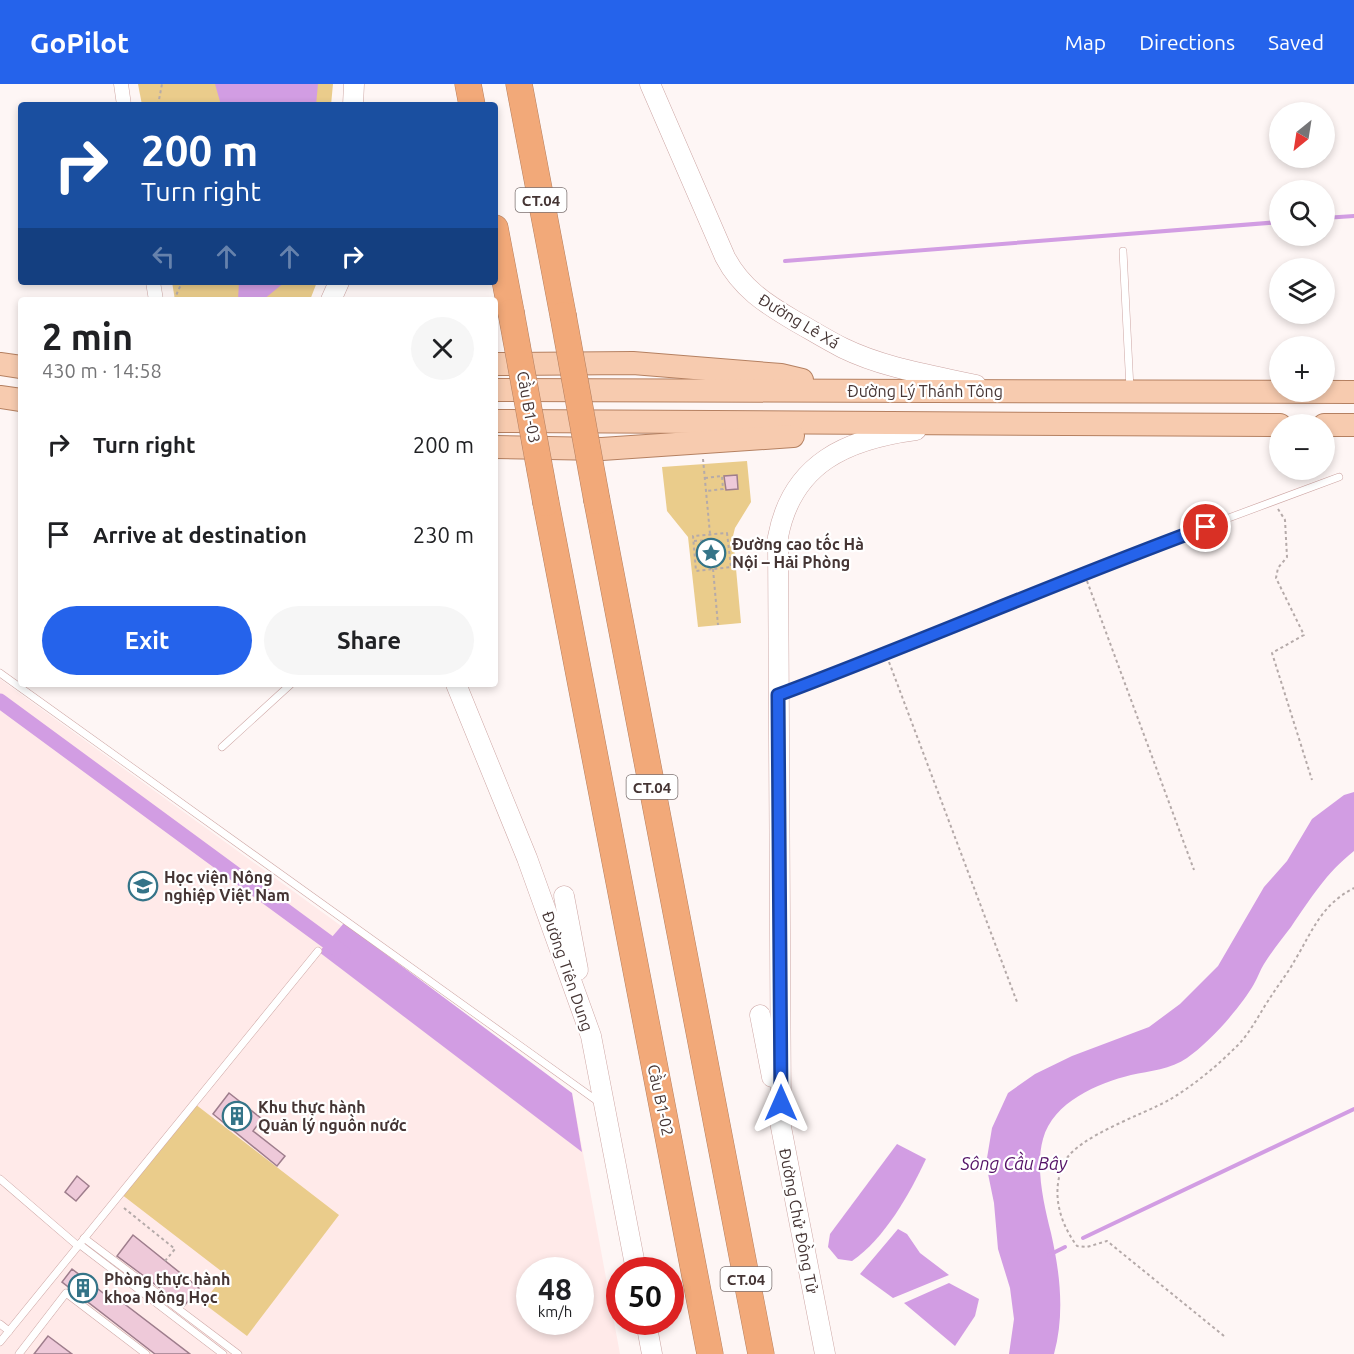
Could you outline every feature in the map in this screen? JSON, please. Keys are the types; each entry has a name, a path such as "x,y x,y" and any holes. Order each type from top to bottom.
{"highway":[{"path":"468,84 471,102"},
{"name":"CT.04","path":"519,84 761,1354"},
{"name":"Cầu B1-03","path":"498,244 647,1033"},
{"name":"Cầu B1-02","path":"647,1033 710,1354"}],"main road":[{"path":"353,102 354,84"},
{"name":"Đường Lê Xá","path":"650,84 725,257 731,269 749,290 770,306 834,343 867,358 908,370 1002,391"},
{"path":"498,364 587,362 695,367 781,375 838,390"},
{"path":"0,364 18,367"},
{"name":"Đường Lý Thánh Tông","path":"498,390 1354,392"},
{"path":"1130,391 1131,424"},
{"path":"0,397 18,400"},
{"name":"Đường Lý Thánh Tông","path":"498,421 1269,425"},
{"path":"498,447 602,449 782,438 836,424"},
{"name":"Đường Chử Đồng Tử","path":"825,1354 781,1127 778,537 788,503 798,484 822,461 853,444 896,433 966,424"},
{"path":"1335,425 1354,425"},
{"name":"Đường Tiên Dung","path":"457,687 527,858 591,1036 633,1257"},
{"path":"564,896 591,1036"},
{"path":"760,1015 781,1127"},
{"path":"648,1335 652,1354"}],"street":[{"path":"121,84 124,102"}],"lane":[{"path":"1123,251 1130,391"},
{"path":"778,695 1084,573 1339,477"},
{"path":"0,673 18,686"},
{"path":"19,687 604,1106"},
{"path":"222,747 288,687"},
{"path":"0,1342 318,951"},
{"path":"0,1179 223,1354"},
{"path":"80,1243 238,1354"},
{"path":"19,1354 66,1293 146,1354"},
{"path":"0,1324 9,1331"}],"path":[{"path":"159,102 162,84"},
{"path":"704,464 710,534"},
{"path":"705,478 722,476 723,489 706,491"},
{"path":"1273,502 1285,520 1287,557 1278,568 1276,578 1305,635 1272,653 1312,780"},
{"path":"727,533 730,567 696,571 693,541 693,536 727,533"},
{"path":"693,541 718,542 723,552 721,559 714,563 704,560 700,554 703,544"},
{"path":"713,569 718,625"},
{"path":"1084,573 1194,870"},
{"path":"886,653 1017,1002"},
{"path":"1224,1336 1107,1241 1087,1247 1077,1246 1069,1236 1060,1217 1058,1180 1065,1161 1075,1149 1188,1089 1237,1046 1253,1026 1295,961 1324,909 1354,888"},
{"path":"115,1201 175,1249 165,1261"}],"shaded area":[{"path":"138,84 333,84 331,102 141,102"},
{"path":"172,285 316,285 311,297 174,297"},
{"path":"747,461 751,502 735,528 733,536 741,623 698,627 688,537 667,511 662,467"},
{"name":"Học viện Nông nghiệp Việt Nam","path":"0,679 572,1093 606,1278 606,1335 617,1335 620,1354 0,1354"},
{"path":"195,1104 339,1215 247,1336 203,1303 225,1274 121,1194"}],"water":[{"path":"215,84 318,84 316,102 220,102"},
{"path":"239,285 281,285 267,297 238,297"},
{"name":"Sông Cầu Bây","path":"1354,792 1354,851 1320,886 1267,959 1248,993 1224,1024 1181,1062 1131,1075 1091,1089 1067,1105 1048,1126 1041,1150 1040,1174 1059,1278 1060,1309 1057,1339 1054,1354 1009,1354 1014,1319 1010,1288 998,1249 994,1203 986,1164 992,1128 1008,1093 1035,1074 1072,1056 1149,1027 1180,1004 1218,966 1264,887 1287,861 1312,819 1344,795"},
{"path":"344,923 572,1093 582,1152 319,952"},
{"path":"897,1144 926,1159 919,1173 895,1215 875,1240 852,1261 838,1259 828,1247 830,1234"},
{"path":"898,1229 907,1234 920,1253 949,1275 893,1298 860,1274"},
{"path":"949,1283 979,1299 975,1316 955,1346 904,1303"}],"building":[{"path":"737,475 738,489 726,490 724,476"},
{"name":"Khu thực hành Quản lý nguồn nước","path":"229,1093 262,1119 253,1131 285,1156 277,1166 213,1114"},
{"path":"77,1176 89,1186 76,1201 65,1192"},
{"path":"133,1235 199,1288 184,1306 117,1256"},
{"path":"72,1269 111,1299 114,1296 190,1354 155,1354 62,1282"},
{"path":"48,1336 72,1354 34,1354"}],"waterway":[{"path":"1335,217 1354,216"},
{"path":"785,261 1269,223"},
{"path":"0,701 343,953"},
{"path":"1083,1238 1354,1109"},
{"path":"1049,1255 1065,1247"}],"place":[{"name":"Đường cao tốc Hà Nội – Hải Phòng","path":"711,553"},
{"name":"Học viện Nông nghiệp Việt Nam","path":"143,886"},
{"name":"Khu thực hành Quản lý nguồn nước","path":"237,1116"},
{"name":"Phòng thực hành khoa Nông Học","path":"83,1288"}],"route":[{"path":"781,1103 778,695 919,641 1094,568 1206,527"}]}
